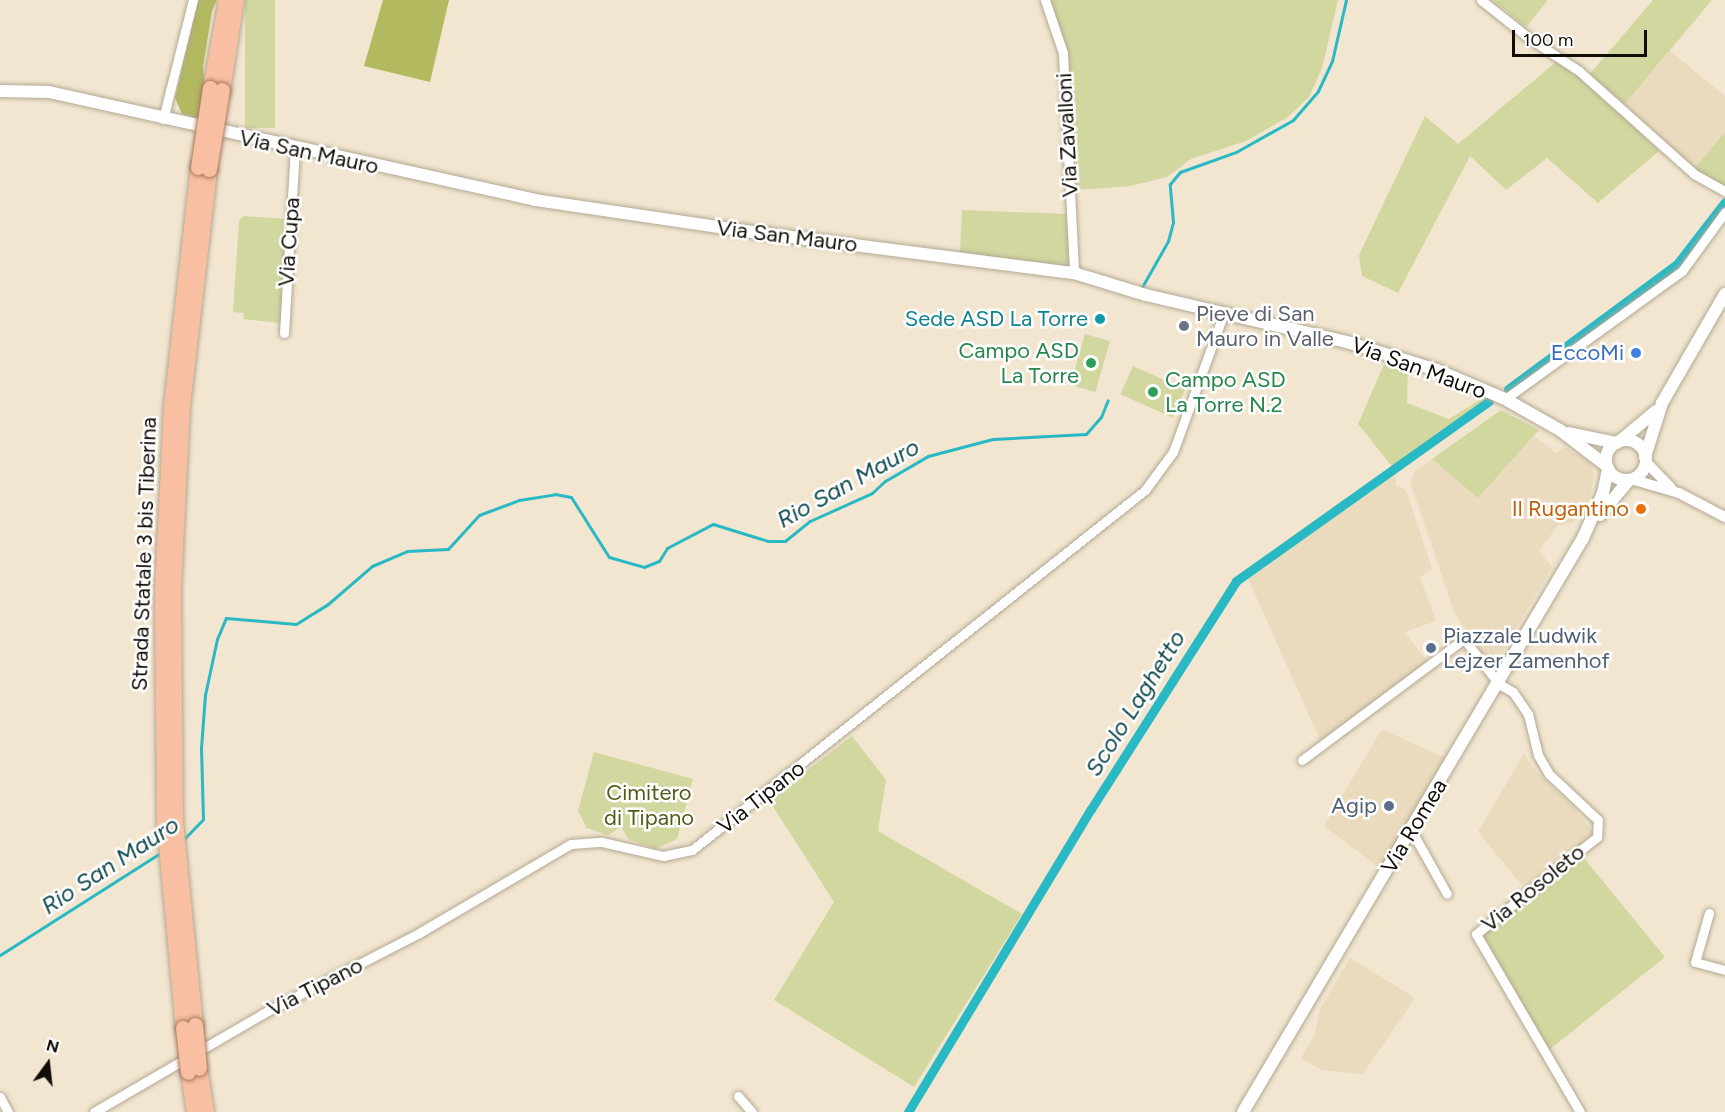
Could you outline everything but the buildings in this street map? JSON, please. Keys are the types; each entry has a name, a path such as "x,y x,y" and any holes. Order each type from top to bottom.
{"highway":[{"name":"Strada Statale 3 bis Tiberina","path":"194,1112 194,1070 172,865 170,822 167,590 171,406 216,89 226,0"},
{"name":"Strada Statale 3 bis Tiberina","path":"216,89 236,0"},
{"name":"Strada Statale 3 bis Tiberina","path":"194,1070 206,1112"}],"main road":[{"name":"Via San Mauro","path":"0,91 49,92 296,150 535,200 737,230 1074,273 1146,295 1350,343 1437,370 1505,399 1560,430 1607,468"},
{"path":"1662,404 1641,473 1630,480 1617,478 1607,468 1606,455 1618,442 1647,422 1662,404 1725,294"},
{"name":"Via San Mauro","path":"1560,430 1618,442"},
{"path":"1618,442 1639,445 1646,459"},
{"name":"Via Romea","path":"1243,1112 1499,684 1583,538 1604,493 1607,468"},
{"name":"Via Romea","path":"1583,538 1630,480"}],"street":[{"path":"164,119 193,0"},
{"name":"Via Zavalloni","path":"1045,0 1063,54 1074,273"},
{"path":"1481,0 1492,3 1580,71 1694,174 1725,191"},
{"name":"Via Cupa","path":"284,333 296,150"},
{"path":"1505,399 1682,271 1725,212"},
{"name":"Via Tipano","path":"94,1112 254,1018 419,933 571,844 602,842 663,856 692,850 1145,490 1173,452 1224,313"},
{"path":"1646,459 1679,493"},
{"path":"1630,480 1679,493 1725,517"},
{"name":"Via Rosoleto","path":"1302,760 1464,639 1499,684 1513,692 1528,714 1538,755 1549,774 1598,820 1597,837 1476,934 1580,1112"},
{"path":"1411,830 1447,894"},
{"path":"1709,913 1695,962 1725,970"},
{"path":"0,1096 8,1112"},
{"path":"738,1096 752,1112"}],"shaded area":[{"path":"1670,51 1725,96 1725,132 1694,169 1624,105"},
{"path":"1534,436 1556,453 1565,447 1590,462 1594,476 1590,497 1573,523 1558,525 1539,551 1552,567 1497,661 1487,661 1455,614 1410,482 1415,471 1432,459 1478,498"},
{"path":"1395,470 1396,486 1406,490 1432,569 1420,577 1436,621 1404,632 1427,661 1321,742 1246,574"},
{"path":"1382,729 1445,758 1381,869 1324,826"},
{"path":"1524,753 1532,767 1573,807 1594,834 1525,889 1478,832"},
{"path":"1350,958 1415,998 1363,1074 1322,1070 1301,1058 1314,1036 1320,1009"}],"green space":[{"path":"198,0 217,0 212,11 203,67 205,87 200,119 182,114 175,98"},
{"path":"245,0 275,0 275,128 245,128"},
{"path":"383,0 449,0 430,82 364,66"},
{"path":"1050,0 1338,0 1322,68 1309,97 1288,117 1246,141 1191,159 1167,177 1130,186 1074,190 1069,62"},
{"path":"1492,0 1548,0 1526,27"},
{"path":"1653,0 1712,0 1624,105 1590,74"},
{"path":"1557,61 1582,77 1659,151 1598,203 1547,158 1506,190 1470,156 1398,293 1362,276 1359,255 1425,116 1458,144"},
{"path":"1725,132 1725,186 1694,169"},
{"path":"962,210 1067,214 1069,268 960,252"},
{"path":"243,216 287,219 281,323 243,319 244,313 233,312 239,221"},
{"name":"Campo ASD La Torre","path":"1085,334 1110,341 1095,392 1070,385"},
{"path":"1385,362 1408,369 1407,403 1449,419 1483,398 1494,403 1395,470 1358,424"},
{"name":"Campo ASD La Torre N.2","path":"1133,366 1185,389 1172,418 1120,394"},
{"path":"1501,410 1539,430 1478,498 1432,459"},
{"path":"852,736 886,780 878,831 1022,914 914,1087 774,1000 834,902 769,800"},
{"name":"Cimitero di Tipano","path":"594,752 693,779 677,839 656,849 628,839 621,827 608,835 587,828 578,811"},
{"path":"1583,857 1665,957 1549,1050 1523,1014 1483,940 1486,929"}],"waterway":[{"name":"Rio San Mauro","path":"1142,287 1168,241 1173,222 1170,184 1180,172 1236,152 1293,120 1318,91 1332,61 1346,0"},
{"name":"Scolo Laghetto","path":"1508,389 1677,264 1725,202"},
{"name":"Rio San Mauro","path":"182,841 203,819 201,748 205,695 217,639 226,618 296,624 328,604 372,566 407,551 448,549 479,515 519,500 555,494 571,497 609,557 644,567 659,561 667,548 713,524 768,541 785,541 810,521 872,493 885,481 928,456 993,439 1086,434 1101,417 1108,400"},
{"name":"Scolo Laghetto","path":"908,1112 1091,809 1236,581 1489,401"},
{"name":"Rio San Mauro","path":"0,955 160,853"}],"place":[{"name":"Sede ASD La Torre","path":"1100,319"},
{"name":"Pieve di San Mauro in Valle","path":"1184,326"},
{"name":"EccoMi","path":"1636,353"},
{"name":"Campo ASD La Torre","path":"1091,363"},
{"name":"Campo ASD La Torre N.2","path":"1153,392"},
{"name":"Il Rugantino","path":"1641,509"},
{"name":"Piazzale Ludwik Lejzer Zamenhof","path":"1431,648"},
{"name":"Agip","path":"1389,806"}]}
